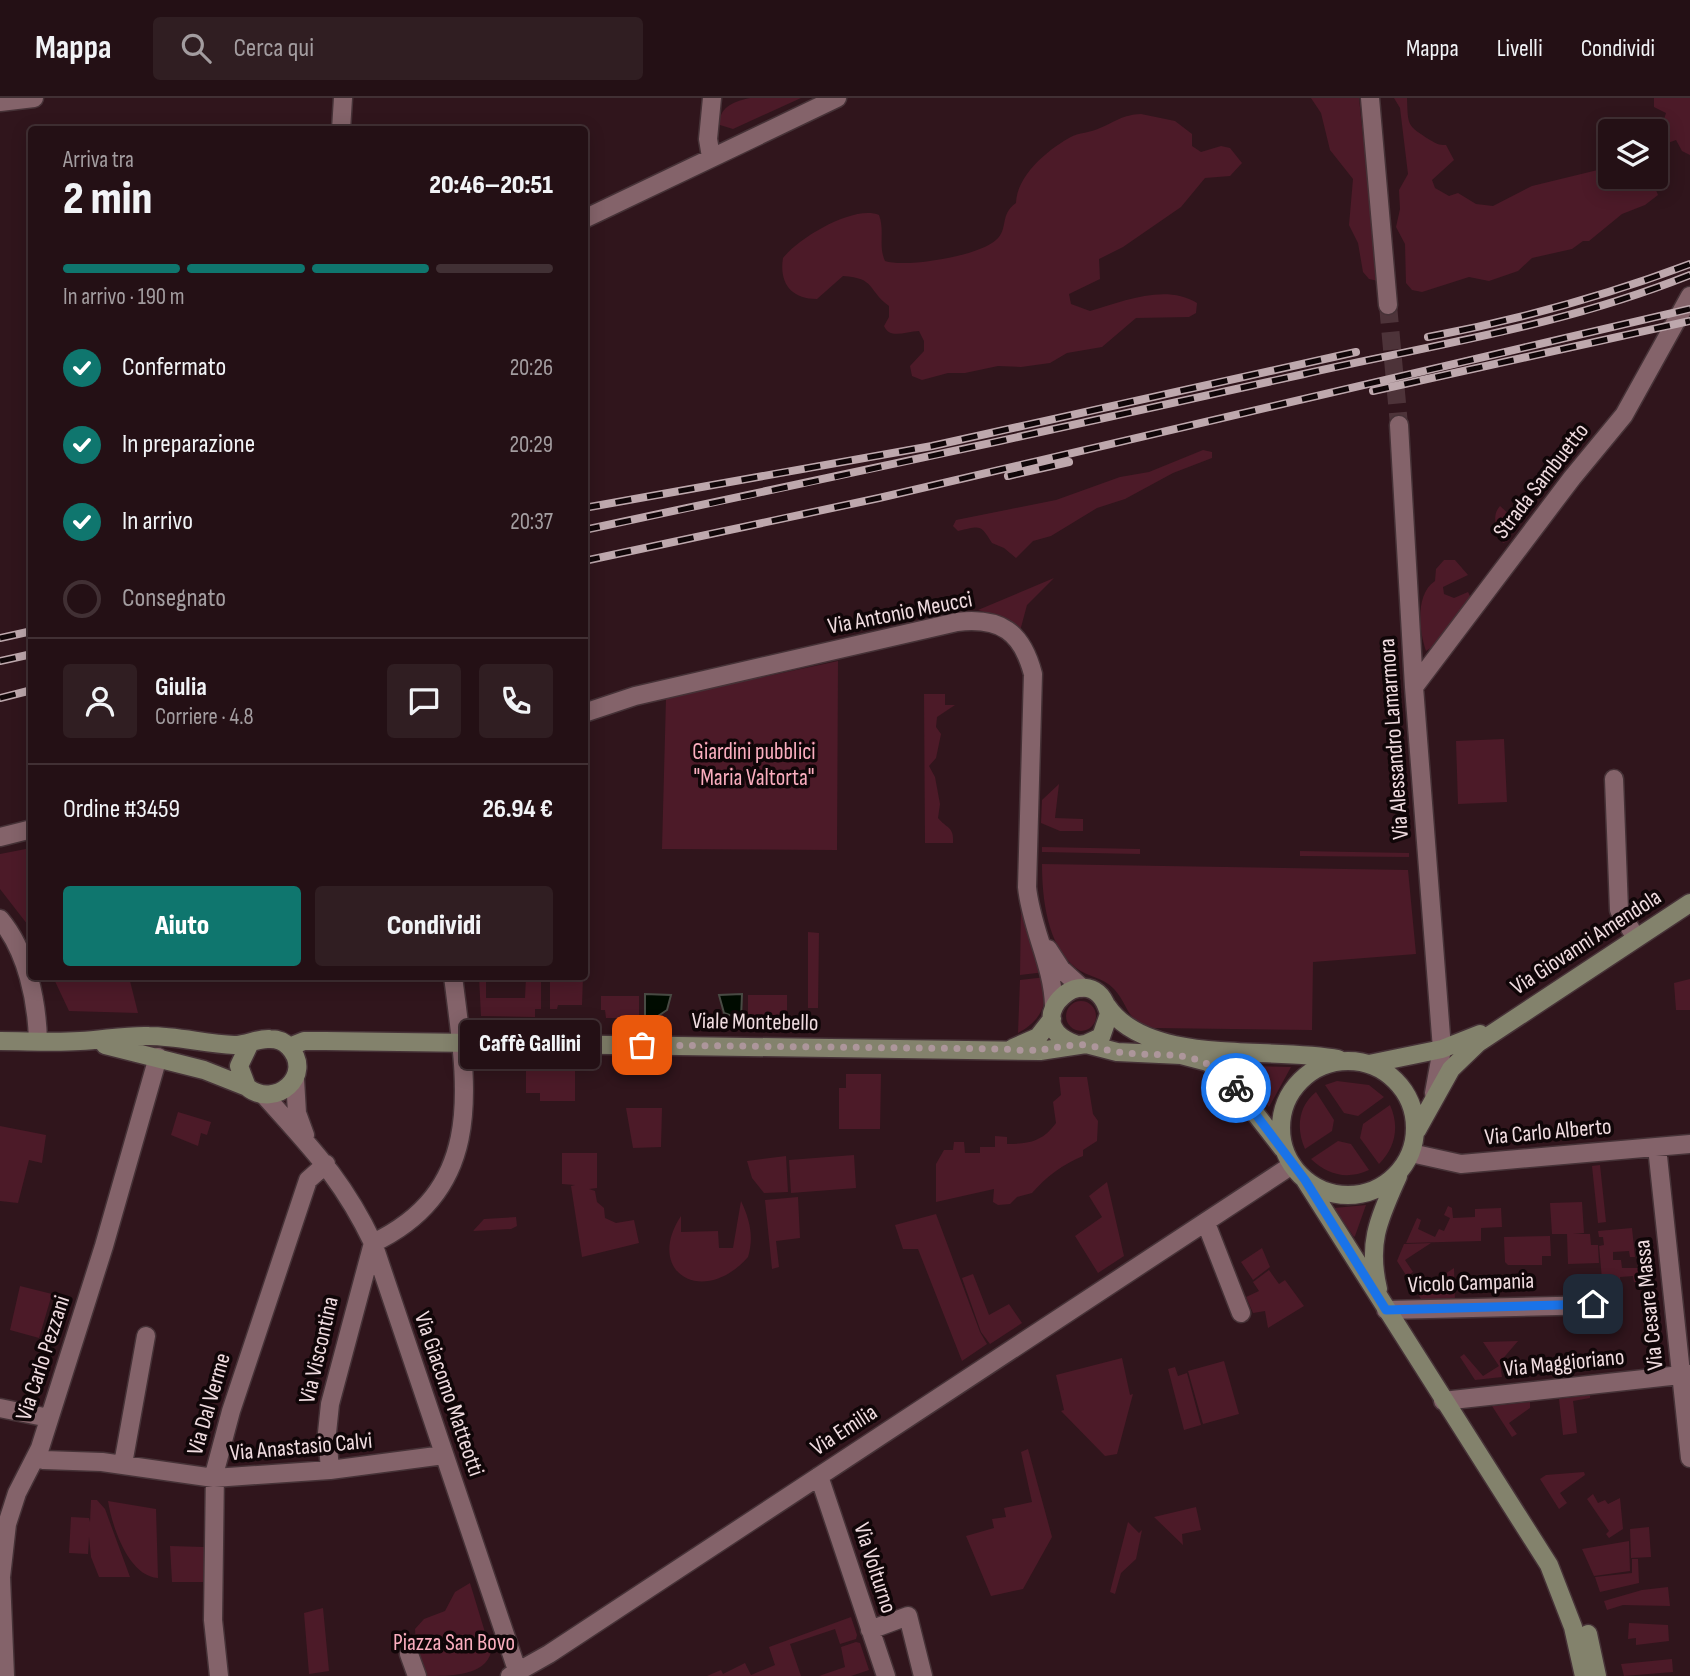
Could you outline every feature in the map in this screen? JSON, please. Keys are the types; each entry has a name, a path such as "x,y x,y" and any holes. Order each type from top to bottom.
{"street":[{"path":"0,102 34,98"},
{"path":"341,126 343,98"},
{"path":"711,157 708,139 712,98"},
{"path":"588,217 837,98"},
{"path":"1370,98 1388,305"},
{"name":"Strada Sambuetto","path":"1414,687 1572,478 1625,415 1690,296"},
{"name":"Via Alessandro Lamarmora","path":"1399,425 1414,687 1442,1049 1434,1093"},
{"name":"Via Antonio Meucci","path":"588,711 635,696 957,622 985,620 1005,628 1028,655 1033,674 1027,887 1035,928 1054,990 1053,1012"},
{"path":"1614,779 1619,910 1636,938"},
{"path":"0,837 28,830"},
{"name":"Via Giovanni Amendola","path":"1416,1133 1434,1093 1462,1057 1508,1022 1690,903"},
{"path":"0,919 17,947 28,975"},
{"name":"Via Antonio Meucci","path":"1035,928 1061,969 1082,988"},
{"path":"29,980 38,1041"},
{"path":"373,1243 412,1221 428,1205 452,1167 464,1123 461,1043 453,980"},
{"path":"1082,988 1098,993 1132,1031 1156,1041 1183,1047 1299,1052 1369,1064 1392,1076 1413,1108 1416,1133 1411,1153 1400,1172 1373,1239 1372,1257 1383,1307"},
{"name":"Viale Montebello","path":"1006,1049 1038,1037 1065,992 1082,988"},
{"path":"1053,1012 1062,1038 1081,1044 1094,1042 1106,1030 1107,1006"},
{"name":"Via Giovanni Amendola","path":"1369,1064 1442,1049 1508,1022"},
{"name":"Via Giacomo Matteotti","path":"0,1041 81,1041 151,1036 249,1045 256,1041 273,1039 289,1047 296,1073 297,1113 310,1144"},
{"path":"158,1057 188,1040"},
{"name":"Via Giacomo Matteotti","path":"81,1041 158,1057 247,1087 264,1096 327,1164 373,1243 515,1675"},
{"name":"Viale Montebello","path":"289,1047 304,1041 1040,1051 1081,1044 1117,1052 1181,1055 1208,1062 1230,1081 1288,1158"},
{"name":"Viale Montebello","path":"296,1073 314,1051 331,1042"},
{"path":"247,1087 239,1066 249,1045"},
{"name":"Via Carlo Pezzani","path":"5,1676 1,1593 4,1549 11,1508 36,1457 49,1418 104,1245 158,1057"},
{"path":"1345,1061 1311,1072 1292,1091 1282,1116 1288,1158 1305,1180 1383,1307 1509,1501 1553,1575 1573,1628 1584,1676"},
{"path":"264,1096 282,1092 296,1073"},
{"name":"Via Carlo Alberto","path":"1411,1153 1461,1164 1690,1144"},
{"name":"Via Cesare Massa","path":"1657,1147 1686,1374 1690,1458"},
{"name":"Via Emilia","path":"515,1675 1206,1223 1288,1158"},
{"name":"Via Dal Verme","path":"219,1676 213,1620 214,1478 228,1420 308,1180 327,1164"},
{"path":"1305,1180 1331,1193 1361,1194 1382,1186 1400,1172"},
{"path":"1206,1223 1241,1312"},
{"name":"Via Viscontina","path":"330,1471 327,1433 330,1404 373,1243"},
{"name":"Vicolo Campania","path":"1383,1307 1600,1304"},
{"path":"123,1464 146,1336"},
{"name":"Via Maggioriano","path":"1443,1401 1686,1374"},
{"path":"0,1408 49,1418"},
{"name":"Via Anastasio Calvi","path":"36,1457 123,1464 214,1478 330,1471 444,1455"},
{"name":"Via Volturno","path":"819,1476 886,1676"},
{"path":"1509,1501 1545,1541 1567,1579 1589,1639 1597,1676"},
{"path":"870,1630 908,1616 923,1676"},
{"path":"409,1654 417,1676"}],"green space":[{"path":"750,98 801,98 733,129 720,125 725,109 733,103"},
{"path":"1311,98 1359,98 1363,137 1369,153 1378,281 1369,279 1363,272 1358,243 1349,225 1353,179 1330,150 1321,113"},
{"path":"1394,98 1407,98 1409,120 1413,128 1434,142 1446,145 1454,160 1432,180 1435,188 1449,196 1458,193 1476,204 1493,206 1532,186 1598,170 1598,189 1656,190 1658,195 1645,205 1622,214 1589,241 1583,241 1572,249 1532,258 1518,271 1489,281 1469,277 1422,292 1412,290 1406,283 1405,244 1396,227 1400,209 1399,190 1408,174 1400,108"},
{"path":"1654,98 1690,98 1690,155 1682,151 1676,140 1668,143 1668,119 1664,119 1666,113 1654,107"},
{"path":"1141,114 1175,121 1192,134 1192,146 1201,152 1221,146 1230,148 1242,163 1230,176 1205,178 1181,207 1123,247 1099,259 1100,279 1069,294 1071,304 1090,311 1143,296 1171,295 1185,297 1197,303 1196,313 1189,317 1136,318 1102,347 1067,353 1050,363 1021,367 998,366 965,373 948,373 922,380 912,376 910,366 924,351 924,341 919,331 890,333 884,326 889,317 889,306 866,282 843,276 817,299 794,293 785,282 783,258 791,250 828,225 856,215 879,215 885,261 925,262 959,256 987,246 1000,236 1008,212 1016,203 1021,183 1042,157 1073,136 1096,130 1124,117"},
{"path":"1203,450 1212,452 1212,458 1173,473 1125,499 1097,508 1051,536 1033,541 1016,558 1004,548 992,543 979,528 958,531 953,526 956,520 1056,500 1120,477 1149,472"},
{"path":"1533,486 1538,486 1540,492 1537,499 1508,541 1503,543 1496,524 1497,510 1500,506 1510,515 1515,513 1524,493"},
{"path":"1444,560 1455,560 1468,575 1443,587 1444,594 1454,598 1468,592 1471,598 1437,644 1426,651 1420,613 1424,595 1435,581 1436,569"},
{"path":"1054,578 1027,605 1020,631 1005,618 978,610"},
{"name":"Giardini pubblici \"Maria Valtorta\"","path":"838,661 837,850 662,849 666,698"},
{"path":"924,694 945,694 945,705 955,705 937,717 936,727 941,734 936,758 929,766 935,777 940,804 938,818 951,831 953,843 925,843"},
{"path":"1504,739 1507,802 1458,804 1456,741"},
{"path":"1059,784 1055,818 1083,819 1083,831 1060,831 1041,823 1042,800"},
{"path":"1042,847 1140,849 1140,854 1042,852"},
{"path":"28,849 28,925 0,889 0,854"},
{"path":"1300,851 1409,853 1409,857 1300,856"},
{"path":"1042,864 1408,870 1416,954 1313,962 1312,1030 1154,1028 1137,1021 1114,989 1076,968 1066,959 1048,921"},
{"path":"1021,905 1045,972 1020,975"},
{"path":"808,932 819,933 818,1008 808,1008"},
{"path":"1046,977 1046,995 1042,1010 1033,1022 1018,1033 1020,980"},
{"path":"1690,979 1690,1010 1676,1010 1674,983"},
{"path":"54,980 130,980 138,1013 69,1011"},
{"path":"479,980 486,980 486,998 525,998 526,980 541,980 541,1009 535,1009 535,1017 481,1016"},
{"path":"550,980 583,980 582,1005 558,1005 557,1009 550,1009"},
{"path":"748,995 787,995 787,1011 783,1011 783,1020 748,1020"},
{"path":"601,996 639,996 639,1018 606,1018 605,1010 601,1010"},
{"path":"1081,1001 1087,1002 1095,1010 1095,1022 1087,1030 1081,1031 1075,1030 1067,1022 1066,1016 1067,1010 1075,1002"},
{"path":"526,1067 575,1068 575,1101 540,1101 540,1093 526,1093"},
{"path":"1241,1067 1291,1067 1269,1107"},
{"path":"846,1074 881,1074 880,1129 839,1129 839,1088 846,1088"},
{"path":"1059,1077 1087,1077 1093,1114 1098,1121 1097,1141 1083,1150 1083,1156 1055,1172 1032,1193 1017,1197 1010,1204 998,1205 993,1202 994,1189 936,1202 936,1164 944,1150 953,1150 954,1142 964,1142 965,1153 980,1153 980,1147 995,1147 995,1136 1007,1137 1007,1144 1023,1143 1041,1138 1051,1129 1056,1123 1053,1102 1061,1095"},
{"path":"1337,1081 1369,1085 1384,1097 1358,1116 1344,1113 1325,1085"},
{"path":"1316,1092 1334,1120 1332,1131 1305,1149 1300,1134 1300,1118 1305,1104"},
{"path":"1390,1105 1395,1121 1394,1137 1389,1151 1379,1164 1360,1138 1363,1124"},
{"path":"626,1108 662,1108 661,1147 633,1148"},
{"path":"178,1112 211,1122 207,1135 201,1133 198,1146 171,1135"},
{"path":"0,1126 46,1135 42,1163 29,1160 18,1203 0,1201"},
{"path":"1338,1141 1351,1144 1369,1170 1353,1175 1338,1174 1324,1169 1311,1159"},
{"path":"562,1153 597,1153 597,1188 589,1189 595,1191 597,1202 604,1208 605,1218 616,1223 634,1220 639,1243 582,1257 571,1186 575,1185 562,1184"},
{"path":"854,1155 856,1188 791,1193 789,1160"},
{"path":"786,1156 788,1192 764,1193 752,1178 747,1161"},
{"path":"1600,1165 1606,1222 1598,1223 1592,1166"},
{"path":"1107,1182 1124,1256 1098,1273 1075,1236 1102,1217 1089,1196"},
{"path":"798,1197 800,1238 776,1241 779,1267 772,1269 765,1200"},
{"path":"741,1201 750,1229 748,1257 731,1272 713,1280 697,1281 684,1277 674,1267 670,1253 671,1236 681,1216 681,1232 718,1231 719,1248 733,1248"},
{"path":"1582,1202 1584,1233 1573,1234 1590,1234 1591,1245 1598,1245 1599,1263 1568,1264 1567,1234 1552,1234 1550,1203"},
{"path":"1366,1205 1355,1236 1354,1237 1334,1208"},
{"path":"1448,1206 1452,1208 1453,1218 1475,1217 1475,1209 1501,1208 1502,1227 1481,1228 1481,1241 1406,1243 1417,1218 1421,1220 1418,1229 1435,1237 1439,1229 1444,1231 1450,1218 1444,1215"},
{"path":"936,1214 980,1332 987,1344 962,1361 918,1249 903,1249 895,1225"},
{"path":"516,1217 517,1226 511,1229 473,1231 484,1219"},
{"path":"1632,1228 1635,1257 1630,1257 1629,1251 1613,1252 1613,1260 1621,1260 1622,1268 1638,1268 1639,1277 1647,1277 1647,1281 1634,1282 1633,1276 1620,1277 1621,1288 1603,1290 1599,1246 1604,1245 1603,1237 1599,1237 1598,1231"},
{"path":"1550,1236 1551,1256 1542,1256 1542,1265 1508,1265 1505,1262 1504,1237"},
{"path":"1431,1243 1405,1260 1413,1272 1410,1274 1420,1288 1424,1288 1454,1268 1455,1301 1423,1302 1397,1261 1404,1244"},
{"path":"1262,1248 1270,1267 1253,1280 1241,1262"},
{"path":"1269,1270 1279,1284 1285,1280 1304,1306 1268,1328 1265,1311 1253,1313 1246,1297 1259,1291 1253,1282"},
{"path":"973,1274 989,1315 1009,1304 1022,1323 990,1344 981,1332 962,1278"},
{"path":"20,1286 52,1294 39,1338 10,1330"},
{"path":"1518,1341 1500,1362 1502,1377 1475,1380 1460,1357 1464,1354 1483,1376 1499,1366 1483,1342"},
{"path":"1122,1358 1130,1395 1133,1394 1117,1454 1105,1456 1061,1411 1064,1410 1056,1375"},
{"path":"1224,1361 1239,1414 1203,1424 1188,1371"},
{"path":"1175,1367 1178,1376 1187,1373 1201,1425 1184,1430 1168,1369"},
{"path":"1590,1395 1590,1398 1573,1401 1577,1433 1563,1435 1559,1399"},
{"path":"1530,1402 1530,1408 1509,1423 1517,1434 1512,1437 1492,1406"},
{"path":"1028,1449 1052,1537 1023,1589 991,1596 966,1536 994,1528 992,1519 1006,1517 1004,1508 1032,1502 1021,1452"},
{"path":"1584,1472 1585,1475 1560,1493 1567,1503 1559,1509 1540,1479 1546,1475"},
{"path":"1593,1494 1598,1503 1605,1500 1608,1504 1620,1498 1623,1529 1609,1538 1606,1534 1609,1531 1587,1499"},
{"path":"91,1500 97,1500 105,1509 130,1577 99,1577 91,1557 89,1537 88,1554 69,1553 71,1517 89,1518 90,1522"},
{"path":"108,1501 156,1509 158,1578 138,1569 130,1559 113,1523"},
{"path":"1196,1507 1201,1530 1182,1534 1183,1545 1154,1517"},
{"path":"1128,1522 1139,1533 1142,1530 1136,1559 1121,1573 1115,1594 1110,1592"},
{"path":"1649,1527 1651,1557 1631,1558 1630,1529"},
{"path":"1629,1541 1630,1571 1594,1576 1582,1549"},
{"path":"170,1546 204,1547 204,1582 172,1582"},
{"path":"1632,1559 1638,1559 1639,1583 1600,1592 1595,1577 1632,1573"},
{"name":"Piazza San Bovo","path":"470,1583 491,1652 482,1666 474,1670 446,1676 427,1676 416,1647 415,1629 424,1619 445,1611 455,1592"},
{"path":"1668,1587 1670,1606 1623,1605 1607,1610 1604,1601 1642,1590"},
{"path":"323,1608 329,1671 309,1674 304,1613"},
{"path":"851,1617 856,1639 840,1644 835,1629 790,1644 801,1676 707,1676 721,1670 723,1674 745,1663 751,1675 775,1665 769,1647"},
{"path":"1629,1623 1668,1625 1669,1641 1636,1645 1636,1638 1628,1639"},
{"path":"860,1643 869,1670 851,1676 819,1676 845,1667 841,1647"},
{"path":"1672,1659 1673,1672 1624,1676 1621,1664"}],"shaded area":[{"path":"645,994 671,995 667,1010 658,1016 645,1018"},
{"path":"742,994 741,1019 724,1013 719,995"}],"tunnel":[{"path":"1388,305 1399,425"}],"railway":[{"path":"1428,337 1560,306 1626,287 1690,264"},
{"path":"588,529 1547,321 1642,293 1690,275"},
{"path":"588,560 879,498 1690,309"},
{"path":"1373,391 1690,321"},
{"path":"588,507 932,446 1356,352"},
{"path":"1008,476 1069,462"},
{"path":"0,638 28,632"},
{"path":"0,661 28,655"},
{"path":"0,698 28,691"}],"way so far":[{"path":"642,1045 1006,1049 1027,1052 1086,1044 1117,1052 1171,1054 1195,1058 1208,1062 1236,1088"}],"place":[{"name":"Caffè Gallini","path":"642,1045"}],"route":[{"path":"1236,1088 1305,1180 1386,1310 1593,1304"}]}
